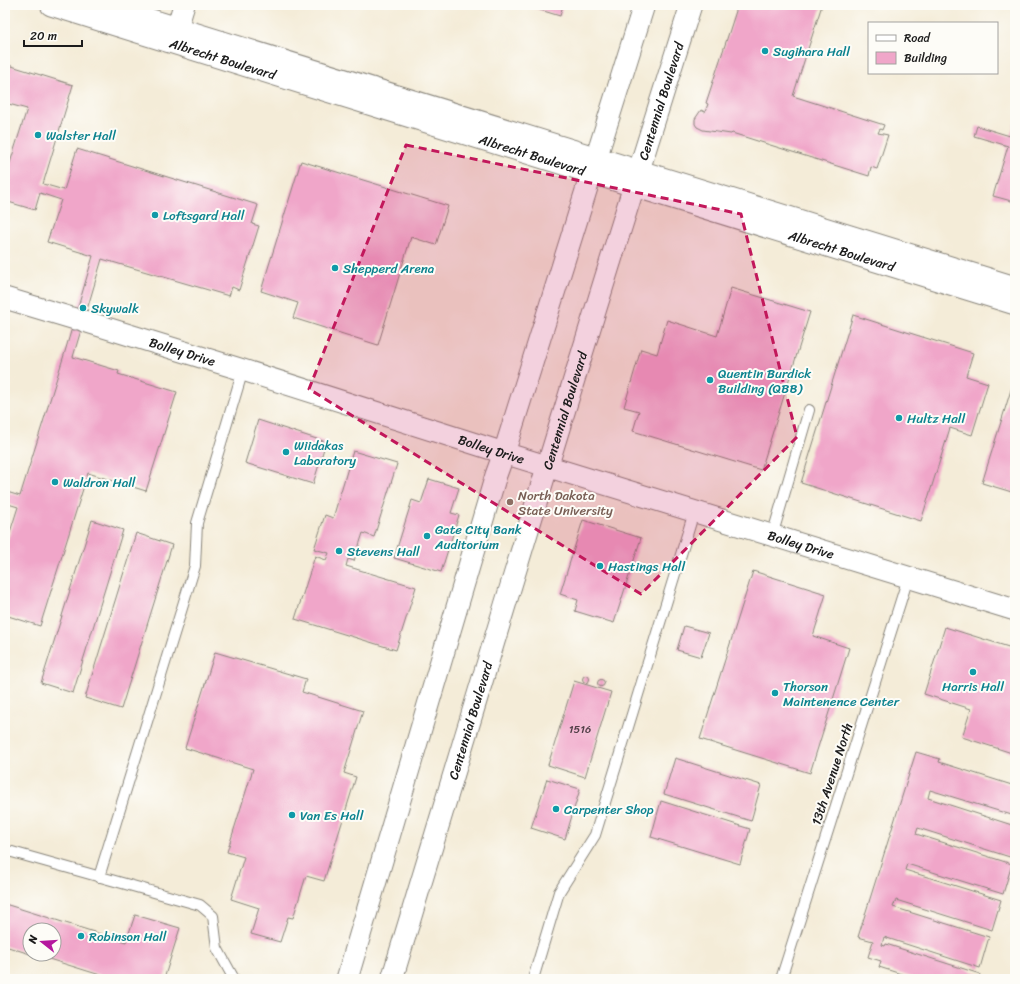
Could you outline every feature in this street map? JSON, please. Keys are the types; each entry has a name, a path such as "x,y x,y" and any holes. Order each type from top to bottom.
{"street":[{"name":"Albrecht Boulevard","path":"51,5 175,35 593,165 1015,304"},
{"name":"Albrecht Boulevard","path":"103,5 175,35"},
{"path":"175,35 184,5"},
{"path":"347,979 496,475 644,5"},
{"name":"Centennial Boulevard","path":"392,979 547,466 691,5"},
{"name":"Albrecht Boulevard","path":"636,179 1015,287"},
{"name":"Bolley Drive","path":"5,298 243,370 504,453 1015,610"}],"lane":[{"path":"99,876 195,566 196,523 243,370"},
{"path":"772,536 809,410"},
{"path":"533,979 559,892 595,835 694,512"},
{"name":"13th Avenue North","path":"781,979 908,578"},
{"path":"5,850 200,906 214,916 217,948 234,979"}],"highlighted area":[{"path":"406,145 741,214 797,437 641,594 309,389"}],"building":[{"path":"524,5 563,5 560,16"},
{"name":"Sugihara Hall","path":"738,5 822,5 793,96 884,125 882,130 880,129 878,133 888,135 877,169 871,167 869,176 732,133 703,130 697,127 695,124 695,119 701,110 705,112 708,104 706,103"},
{"path":"5,64 73,85 43,184 64,190 77,149 258,205 252,224 259,226 239,290 232,287 229,296 102,259 73,357 119,371 118,374 177,392 146,491 88,473 40,626 5,615 5,548 18,507 5,503 5,497 7,492 20,496 93,256 47,242 61,200 40,193 35,210 5,201 5,161 10,163 27,109 5,103"},
{"path":"1015,122 1015,202 993,196 1008,146 974,136 977,126 1010,136"},
{"name":"Shepperd Arena","path":"301,161 448,206 436,245 411,237 378,345 293,318 298,303 261,291"},
{"name":"Quentin Burdick Building (QBB)","path":"731,288 810,312 761,470 633,431 639,411 624,407 641,349 657,354 667,320 717,336"},
{"name":"Hultz Hall","path":"853,315 973,353 966,376 988,383 972,435 950,428 921,521 801,483"},
{"path":"1015,377 1015,493 982,483"},
{"name":"Wiidakas Laboratory","path":"258,420 326,442 313,484 245,463"},
{"name":"Stevens Hall","path":"353,451 397,464 374,537 363,533 354,561 348,559 346,566 416,587 396,650 295,619 315,556 326,560 329,553 314,549 325,515 333,518"},
{"name":"Gate City Bank Auditorium","path":"429,479 459,488 451,513 459,515 441,572 394,558 412,500 421,503"},
{"path":"92,520 123,530 73,693 41,683"},
{"name":"Hastings Hall","path":"583,520 641,538 614,623 575,611 578,600 560,594"},
{"path":"136,533 172,545 121,709 85,698"},
{"name":"Thorson Maintenence Center","path":"753,571 826,594 813,636 849,648 810,773 700,739"},
{"path":"684,626 709,633 701,657 677,650"},
{"name":"Harris Hall","path":"945,627 1015,649 1015,754 962,737 971,709 924,694"},
{"name":"Van Es Hall","path":"215,652 306,679 302,692 363,711 344,773 356,777 324,881 306,876 293,918 288,917 280,942 251,934 259,908 231,899 244,857 227,852 253,769 185,748"},
{"path":"586,676 589,679 586,682 583,679"},
{"path":"601,680 604,683 601,686 598,683"},
{"path":"574,681 611,692 585,777 548,765"},
{"path":"916,752 940,759 939,762 1015,786 1015,816 930,790 928,798 1015,826 1015,852 1013,858 918,828 916,834 1012,864 1003,894 907,864 905,870 1001,900 992,930 896,900 893,907 989,937 980,968 884,937 882,945 885,946 886,944 980,974 978,979 917,979 879,967 881,961 868,957 873,941 858,937"},
{"path":"675,758 761,785 751,821 664,794"},
{"name":"Carpenter Shop","path":"547,779 580,789 565,839 531,828"},
{"path":"661,801 750,829 740,864 651,837"},
{"name":"Robinson Hall","path":"5,904 126,942 135,915 180,928 164,979 113,979 59,962 62,962 62,922 22,922 22,951 5,946"}],"place":[{"name":"Sugihara Hall","path":"765,51"},
{"name":"Walster Hall","path":"38,135"},
{"name":"Loftsgard Hall","path":"155,215"},
{"name":"Shepperd Arena","path":"335,268"},
{"name":"Skywalk","path":"83,308"},
{"name":"Quentin Burdick Building (QBB)","path":"710,380"},
{"name":"Hultz Hall","path":"899,418"},
{"name":"Wiidakas Laboratory","path":"286,452"},
{"name":"Waldron Hall","path":"55,482"},
{"name":"North Dakota State University","path":"510,502"},
{"name":"Gate City Bank Auditorium","path":"427,536"},
{"name":"Stevens Hall","path":"339,551"},
{"name":"Hastings Hall","path":"600,566"},
{"name":"Harris Hall","path":"973,672"},
{"name":"Thorson Maintenence Center","path":"775,693"},
{"name":"Carpenter Shop","path":"556,809"},
{"name":"Van Es Hall","path":"292,815"},
{"name":"Robinson Hall","path":"81,936"}]}
